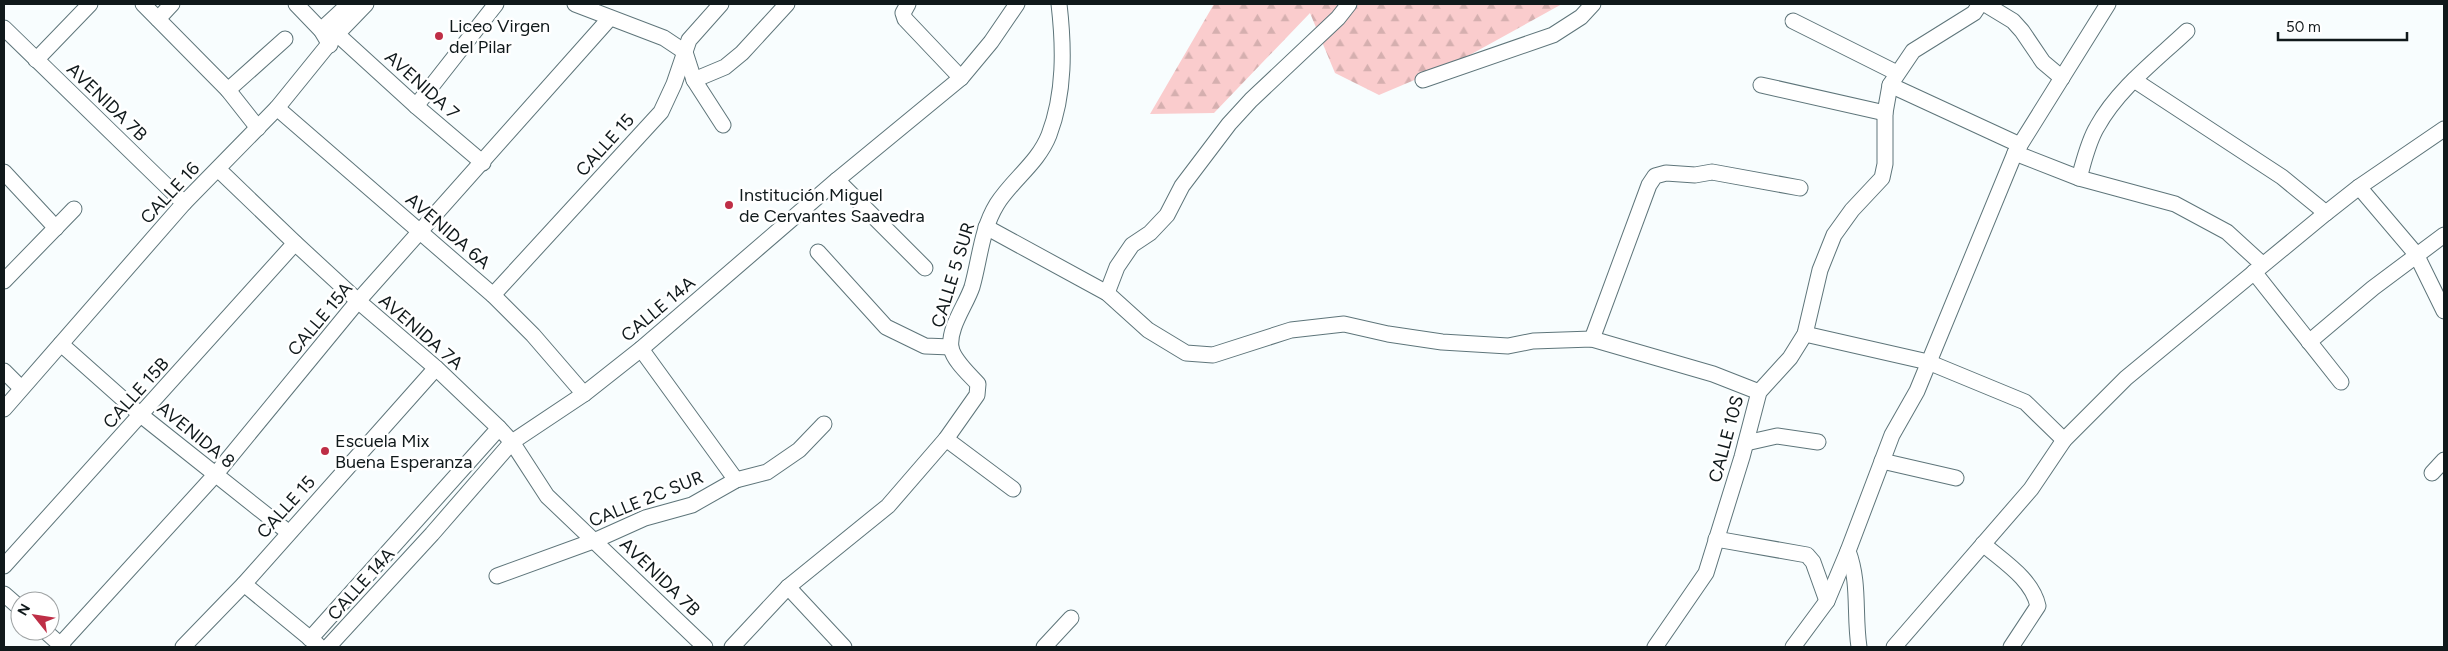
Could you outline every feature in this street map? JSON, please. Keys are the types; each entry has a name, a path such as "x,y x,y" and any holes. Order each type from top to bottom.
{"street":[{"path":"36,60 90,4"},
{"path":"143,4 228,90 258,128"},
{"path":"158,20 172,4"},
{"name":"AVENIDA 7","path":"296,4 321,30 416,106 483,163"},
{"path":"321,30 349,4"},
{"name":"CALLE 16","path":"4,409 184,203 277,108 333,39 366,4"},
{"path":"416,106 496,4"},
{"path":"575,4 594,7 610,18 664,38 685,52 694,80 722,125"},
{"name":"CALLE 15","path":"493,296 661,112 689,40 721,4"},
{"path":"694,80 725,67 742,53 787,4"},
{"name":"CALLE 14A","path":"328,647 432,534 512,442 584,394 641,349 837,180 960,78 991,42 1017,4"},
{"name":"CALLE 5 SUR","path":"732,647 788,588 888,506 946,439 978,389 978,384 957,359 951,347 953,333 972,287 986,227 997,205 1013,183 1035,162 1049,135 1060,91 1062,36 1059,4"},
{"path":"1107,293 1117,268 1132,245 1150,234 1167,215 1182,186 1229,124 1251,100 1338,18 1348,4"},
{"path":"1423,80 1553,35 1581,18 1593,4"},
{"name":"CALLE 10S","path":"1655,647 1706,573 1746,443 1759,392 1790,358 1805,334 1820,270 1834,235 1852,210 1882,178 1885,164 1885,113 1894,79 1913,51 1974,13 1980,4"},
{"path":"1985,4 2018,26 2042,62 2062,78"},
{"path":"1793,647 1826,601 1848,551 1892,435 1917,391 2017,149 2108,4"},
{"path":"907,6 903,13 905,19 960,78"},
{"name":"CALLE 15A","path":"61,646 215,475 358,302 610,18"},
{"path":"1792,21 2017,149 2079,178 2175,204 2227,232 2258,268 2309,342 2341,382"},
{"name":"AVENIDA 7B","path":"4,28 184,203"},
{"path":"2079,178 2090,140 2098,126 2134,80 2186,32"},
{"path":"228,90 285,39"},
{"path":"2134,80 2282,177 2326,213"},
{"path":"1762,85 1885,113"},
{"name":"AVENIDA 6A","path":"277,108 493,296 533,335 584,394"},
{"path":"1894,647 2031,489 2064,440 2126,378 2359,187 2444,129"},
{"name":"AVENIDA 7A","path":"218,168 358,302 436,368 512,442"},
{"path":"4,172 56,228"},
{"path":"1592,340 1649,185 1655,176 1666,173 1695,175 1712,172 1800,188"},
{"path":"837,180 925,268"},
{"path":"2359,187 2416,254 2444,311"},
{"path":"4,282 74,209"},
{"path":"986,227 1107,293 1148,330 1186,353 1213,355 1291,330 1344,324 1388,334 1442,342 1508,346 1533,340 1592,340 1713,374 1759,392"},
{"path":"2309,342 2416,254 2444,235"},
{"name":"CALLE 15B","path":"4,566 142,416 295,243"},
{"path":"818,252 886,327 925,346 951,347"},
{"path":"1805,334 1928,362 2025,402 2064,440"},
{"name":"AVENIDA 8","path":"61,344 142,416 288,532"},
{"path":"641,349 736,480"},
{"name":"CALLE 15","path":"183,647 244,584 288,532 436,368"},
{"path":"4,371 21,388"},
{"name":"CALLE 2C SUR","path":"497,576 596,540 645,518 692,505 736,480 767,472 799,450 824,424"},
{"name":"CALLE 14A","path":"316,643 499,428"},
{"path":"1746,443 1777,436 1818,442"},
{"path":"946,439 1013,489"},
{"name":"AVENIDA 7B","path":"512,442 547,496 596,540 705,647"},
{"path":"2432,472 2444,460"},
{"path":"1882,461 1956,478"},
{"path":"1716,539 1807,554 1813,562 1826,601"},
{"path":"1983,544 2025,580 2036,594 2038,606 2011,647"},
{"path":"1848,551 1855,569 1859,647"},
{"path":"244,584 316,643"},
{"path":"788,588 844,647"},
{"path":"1044,647 1071,618"}],"green space":[{"path":"1214,4 1562,4 1457,62 1379,95 1335,73 1310,13 1214,113 1150,114"}],"place":[{"name":"Liceo Virgen del Pilar","path":"439,36"},
{"name":"Institución Miguel de Cervantes Saavedra","path":"729,205"},
{"name":"Escuela Mix Buena Esperanza","path":"325,451"}]}
